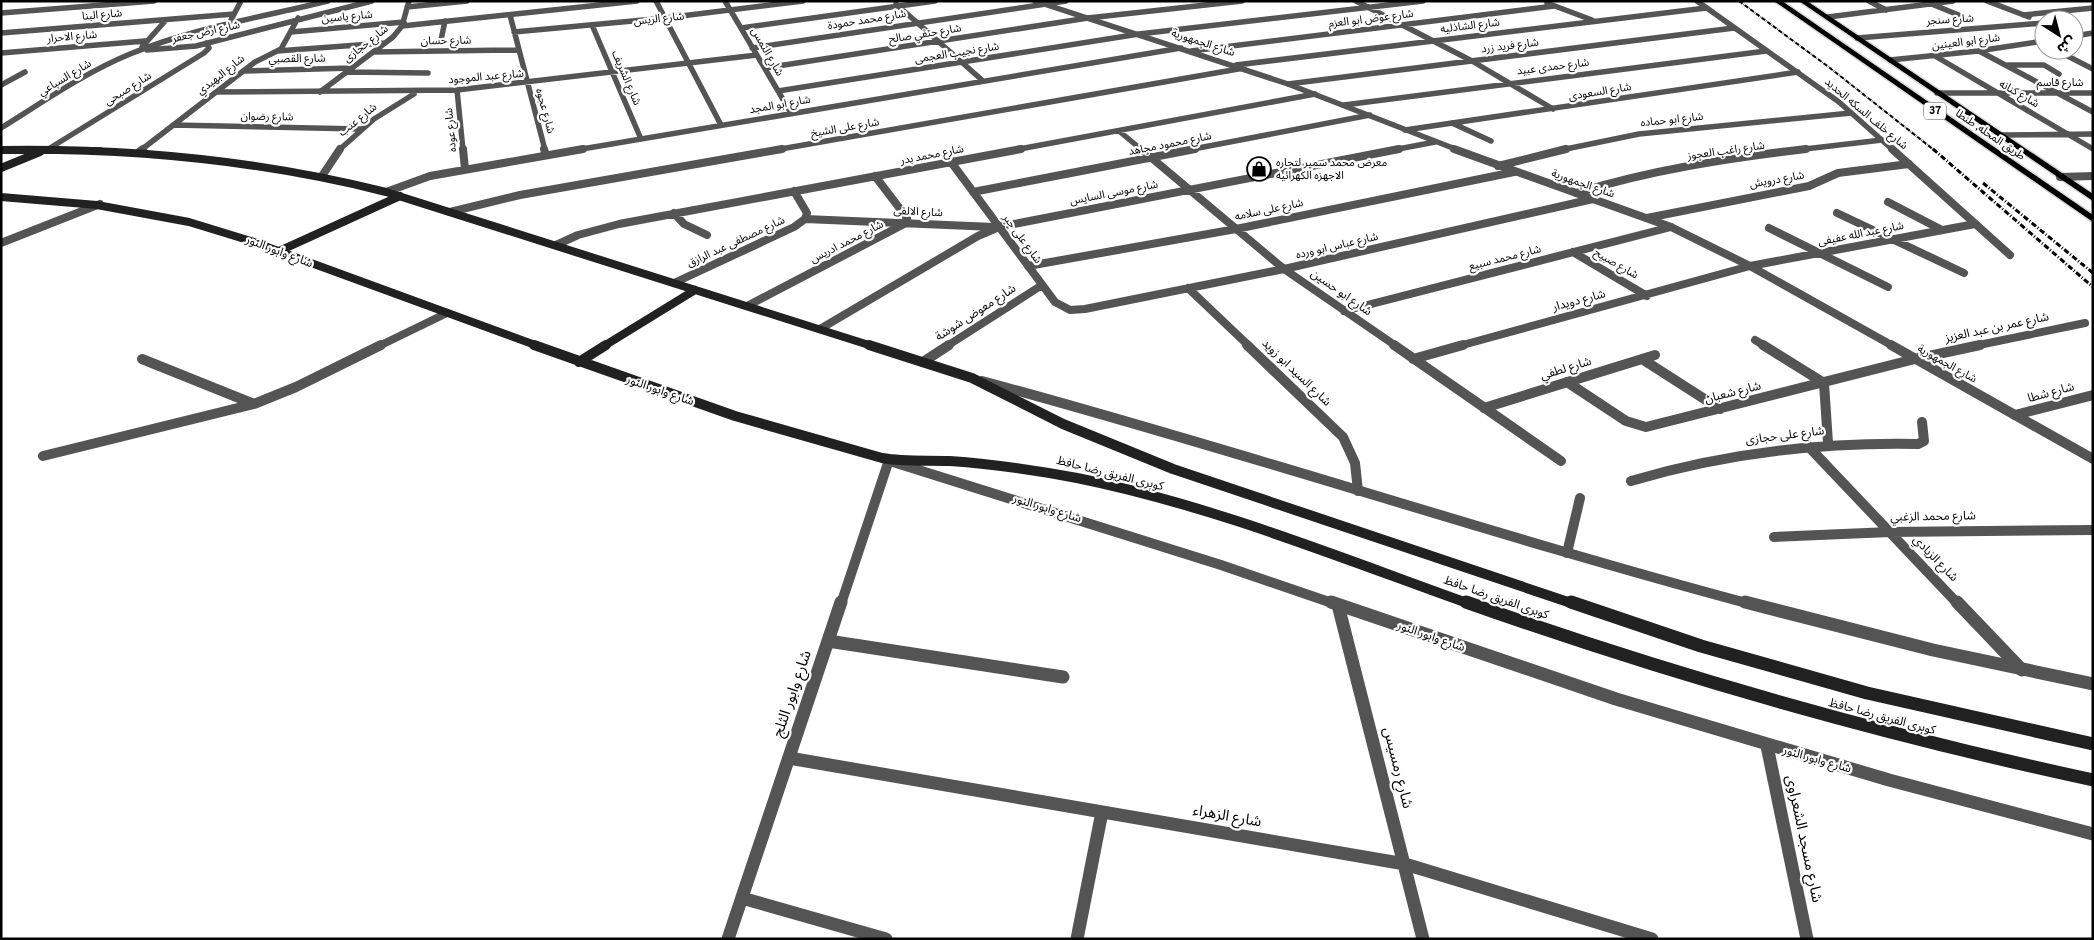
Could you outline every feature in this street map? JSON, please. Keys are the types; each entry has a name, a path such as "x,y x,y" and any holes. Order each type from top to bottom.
{"main road":[{"name":"طريق المحله, طنطا","path":"1777,1 2093,219"},
{"name":"طريق المحله, طنطا","path":"1802,1 2093,198"},
{"path":"1,168 50,148"},
{"path":"1,150 50,148 139,152 257,164 322,176 400,196 972,378"},
{"path":"277,252 400,196"},
{"name":"شارع وابور النور","path":"1,197 101,203 196,222 579,362 756,423 889,460"},
{"path":"579,362 695,290"},
{"name":"كوبرى الفريق رضا حافظ","path":"972,378 1064,424 1173,469 1623,621 1701,646 1867,693 2093,744"},
{"name":"كوبرى الفريق رضا حافظ","path":"889,460 952,461 1018,468 1084,479 1149,496 1282,539 1614,653 1771,702 1961,752 2093,780"}],"street":[{"path":"1,13 154,1"},
{"path":"227,26 241,1"},
{"name":"شارع ارض جعفر","path":"142,50 305,4 328,1"},
{"name":"شارع ارض جعفر","path":"142,50 172,50 206,43 372,1"},
{"path":"408,4 467,1"},
{"name":"شارع ياسين","path":"291,32 445,22 637,1"},
{"path":"656,1 721,125"},
{"name":"شارع النمس","path":"725,1 791,114"},
{"name":"شارع الريس","path":"514,32 731,11 803,1"},
{"path":"893,1 983,81"},
{"path":"741,28 935,1"},
{"name":"شارع الجمهورية","path":"1035,1 1288,84 1498,166 1671,228 1750,266 2093,459"},
{"name":"شارع محمد حمودة","path":"752,48 1066,1"},
{"name":"شارع حنفي صالح","path":"765,68 1088,18 1242,1"},
{"path":"1356,1 1434,40 1553,109"},
{"name":"شارع نجيب العجمى","path":"778,91 1139,34 1424,1"},
{"path":"1542,1 1594,20"},
{"name":"شارع خلف السكه الحديد","path":"1697,1 1798,72 1850,113 2010,255"},
{"path":"1869,1 1886,10"},
{"path":"1924,1 1961,16"},
{"path":"1828,17 1953,1"},
{"path":"1988,1 2034,19"},
{"path":"278,51 283,47 305,4"},
{"name":"شارع حجازى","path":"320,92 386,43 403,24 408,4"},
{"name":"شارع عوض ابو العزم","path":"1191,51 1554,6"},
{"name":"شارع الشاذليه","path":"1240,67 1434,40 1706,8"},
{"path":"2023,14 2093,8"},
{"name":"شارع البنا","path":"1,33 234,14"},
{"name":"شارع عجوه","path":"510,15 546,155"},
{"path":"142,50 145,41 166,20"},
{"path":"441,40 445,22"},
{"name":"شارع سنجر","path":"1857,38 2034,24"},
{"name":"شارع الشريف","path":"592,25 641,139"},
{"name":"شارع فريد زرد","path":"1288,84 1734,28"},
{"name":"شارع الاحرار","path":"2,54 145,41"},
{"name":"شارع صبحى","path":"50,148 204,53 209,48 206,43"},
{"path":"278,51 386,43"},
{"name":"شارع ابو العينين","path":"1890,60 2034,43"},
{"name":"شارع ابو المجد","path":"386,192 430,176 465,169 1181,48"},
{"name":"شارع السباعي","path":"1,128 106,66 142,50"},
{"name":"شارع حسان","path":"373,52 519,50"},
{"name":"شارع البهيدي","path":"139,152 262,57 278,51"},
{"name":"شارع حمدى عبيد","path":"1344,105 1766,51"},
{"path":"1978,51 2059,92 2093,112"},
{"name":"شارع عبد الموجود","path":"216,92 417,92 457,90 757,55"},
{"name":"شارع كنانه","path":"1934,56 2093,149"},
{"path":"2075,60 2093,69"},
{"path":"2005,65 2044,65 2059,74"},
{"path":"2085,65 2093,65"},
{"name":"شارع على الشيخ","path":"450,212 520,195 1240,67"},
{"name":"شارع القصبي","path":"243,71 350,70 428,73"},
{"path":"1,85 25,72"},
{"name":"شارع السعودى","path":"1404,130 1798,72"},
{"name":"شارع عوده","path":"457,90 465,169"},
{"name":"شارع عنب","path":"322,176 336,152 360,129 417,92"},
{"name":"شارع قاسم","path":"1937,93 2093,93"},
{"name":"شارع محمد بدر","path":"556,245 604,227 674,213 1315,94"},
{"name":"شارع ابو حماده","path":"1498,166 1590,143 1639,134 1850,113"},
{"name":"شارع محمود مجاهد","path":"973,192 1370,115"},
{"path":"1452,123 1491,141"},
{"name":"شارع رضوان","path":"173,125 360,129"},
{"name":"شارع ابو حسين","path":"1118,131 1284,269 1561,461"},
{"path":"2000,135 2093,134"},
{"name":"شارع راغب العجوز","path":"1576,193 1605,183 1663,170 1882,140"},
{"name":"شارع موسى السايس","path":"820,330 978,236 1000,227 1435,142"},
{"name":"شارع على جبر","path":"951,162 1058,306 1070,310 1085,309"},
{"name":"شارع درويش","path":"1647,218 1735,199 1809,186 1838,172 1909,164"},
{"name":"شارع على سلامه","path":"1028,266 1236,228 1514,172"},
{"path":"875,176 907,218 906,223"},
{"path":"2060,177 2093,176"},
{"path":"794,191 807,213 806,219"},
{"name":"شارع عباس ابو ورده","path":"1085,309 1284,269 1593,199"},
{"path":"1888,202 1942,230"},
{"path":"1,243 101,203"},
{"path":"674,213 684,224 707,235"},
{"path":"1838,213 1964,273"},
{"name":"شارع الالفى","path":"806,219 1000,227"},
{"name":"شارع مصطفى عبد الرازق","path":"674,283 794,227 806,219"},
{"name":"شارع محمد ادريس","path":"747,306 906,223"},
{"name":"شارع عبد الله عفيفى","path":"1750,266 1975,224"},
{"name":"شارع محمد سبيع","path":"1344,311 1671,228"},
{"path":"1769,228 1888,287"},
{"name":"شارع صبيح","path":"1573,252 1647,296"},
{"name":"شارع دويدار","path":"1413,359 1647,296 1750,266"},
{"name":"شارع معوض شوشة","path":"923,362 1042,285"},
{"name":"شارع السيد ابو زويد","path":"1188,288 1343,437 1356,462 1359,475 1358,492"},
{"path":"44,456 254,404 296,387 447,314"},
{"name":"شارع عمر بن عبد العزيز","path":"1915,359 2084,322"},
{"path":"1755,340 1824,382 1828,443"},
{"name":"شارع لطفي","path":"1484,408 1655,355"},
{"path":"142,359 254,404"},
{"path":"1642,359 1720,409"},
{"name":"شارع شعبان","path":"1567,382 1626,422 1639,426 1652,426 1915,359"},
{"path":"972,378 1165,431 1358,492 1567,553 1792,614 2023,670 2093,684"},
{"name":"شارع شطا","path":"2015,415 2093,395"},
{"name":"شارع على حجازى","path":"1631,481 1672,468 1716,458 1807,445 1828,443 1918,444 1924,441 1922,422"},
{"name":"شارع الزيادي","path":"1807,445 2023,670"},
{"name":"شارع وابور النور","path":"889,460 1102,526 1616,699 1767,746 2093,834"},
{"name":"شارع وابور الثلج","path":"728,939 889,460"},
{"path":"1567,553 1580,498"},
{"name":"شارع محمد الزغبي","path":"1774,537 1890,532 2093,530"},
{"name":"شارع رمسيس","path":"1338,605 1423,939"},
{"path":"828,641 1063,676"},
{"name":"شارع مسجد الشعراوى","path":"1767,746 1807,939"},
{"name":"شارع الزهراء","path":"789,758 1404,864 1652,939"},
{"path":"1077,939 1102,812"},
{"path":"742,898 886,939"}],"railway":[{"path":"1739,1 1830,68 1934,150"},
{"path":"1933,149 2093,287"},
{"path":"1983,183 2093,273"}],"place":[{"name":"معرض محمد سمير لتجاره الاجهزه الكهرائيه","path":"1259,169"}]}
